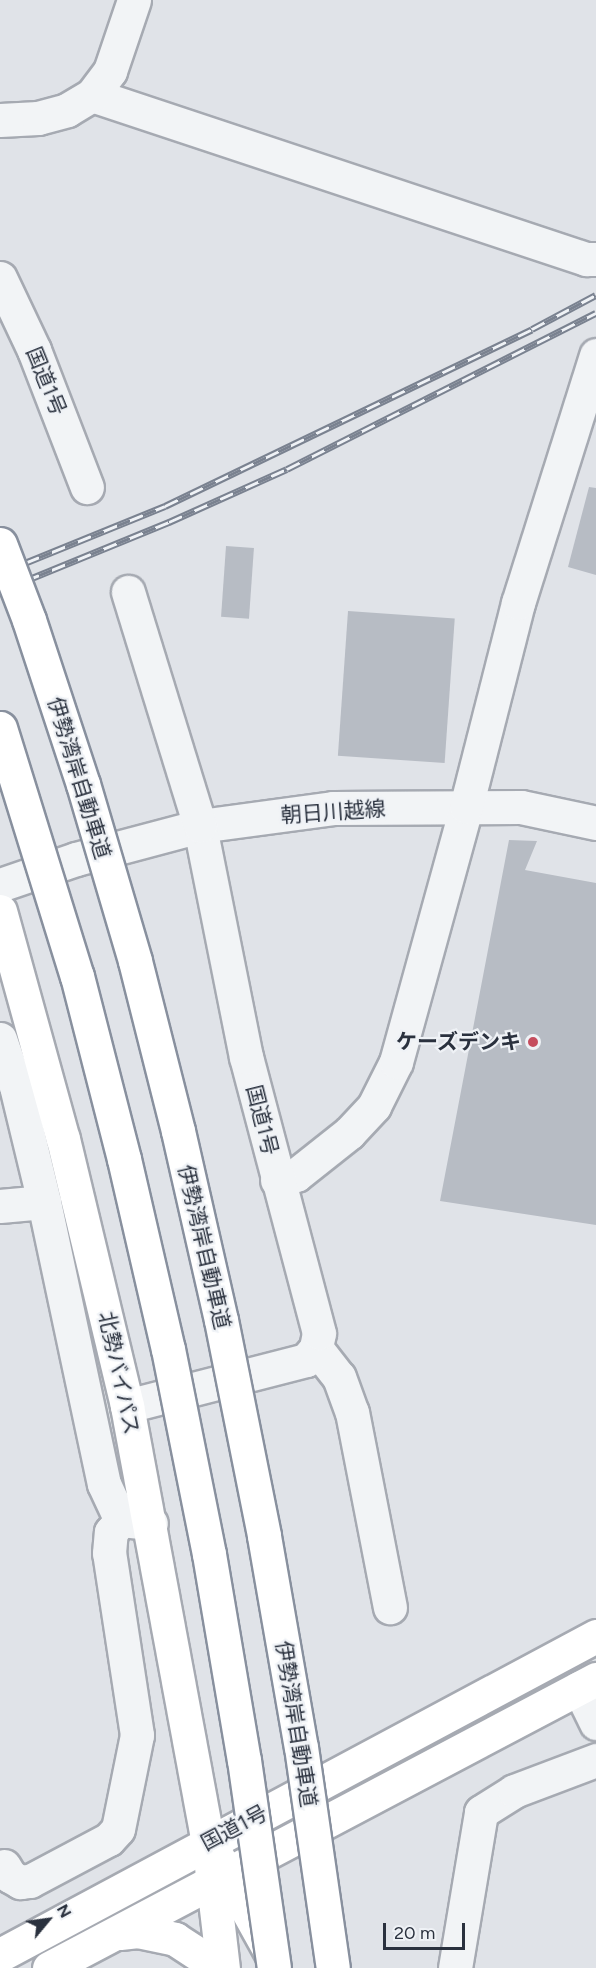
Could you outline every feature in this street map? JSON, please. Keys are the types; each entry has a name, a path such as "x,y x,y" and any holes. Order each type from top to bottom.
{"highway":[{"name":"伊勢湾岸自動車道","path":"0,544 29,620 83,784 135,961 178,1131 221,1320 264,1536 301,1747 333,1968"},
{"path":"0,728 77,976 124,1159 168,1349 209,1554 244,1760 274,1968"},
{"name":"北勢バイパス","path":"0,911 63,1139 127,1406 136,1521 208,1841 221,1879 279,1968"},
{"name":"国道1号","path":"0,1955 208,1841 596,1636"},
{"name":"国道1号","path":"49,1968 118,1934 587,1684"},
{"name":"北勢バイパス","path":"221,1879 223,1968"},
{"path":"118,1934 138,1931 175,1939 204,1958 212,1968"}],"street":[{"path":"0,120 38,118 67,110 92,95 110,71 134,0"},
{"path":"92,95 585,259 596,259"},
{"name":"国道1号","path":"0,278 34,350 87,487"},
{"path":"277,1180 296,1175 349,1133 374,1106 387,1085 396,1062 466,807 518,603 596,355"},
{"name":"国道1号","path":"128,592 200,826 246,1057 277,1180 316,1317 319,1333 316,1348"},
{"name":"朝日川越線","path":"200,826 333,808 521,807 596,823"},
{"path":"0,885 76,859 200,826"},
{"path":"0,1039 16,1086 44,1202 104,1484 136,1521 111,1532 109,1553 137,1735 118,1829 109,1839 30,1881 20,1882 10,1876 4,1866"},
{"path":"0,1206 44,1202"},
{"path":"127,1406 291,1366 306,1360 316,1348 339,1377 352,1412 390,1607"},
{"path":"587,1684 596,1723"},
{"path":"455,1968 481,1812 514,1791 596,1760"}],"building":[{"path":"589,487 596,488 596,575 568,567"},
{"path":"226,546 254,548 249,619 221,617"},
{"path":"348,611 455,618 445,763 338,756"},
{"name":"ケーズデンキ","path":"509,840 537,841 525,870 596,883 596,1225 440,1201"}],"railway":[{"path":"0,573 165,506 532,329 596,295"},
{"path":"0,591 169,522 287,469 596,313"}],"place":[{"name":"ケーズデンキ","path":"533,1042"}]}
